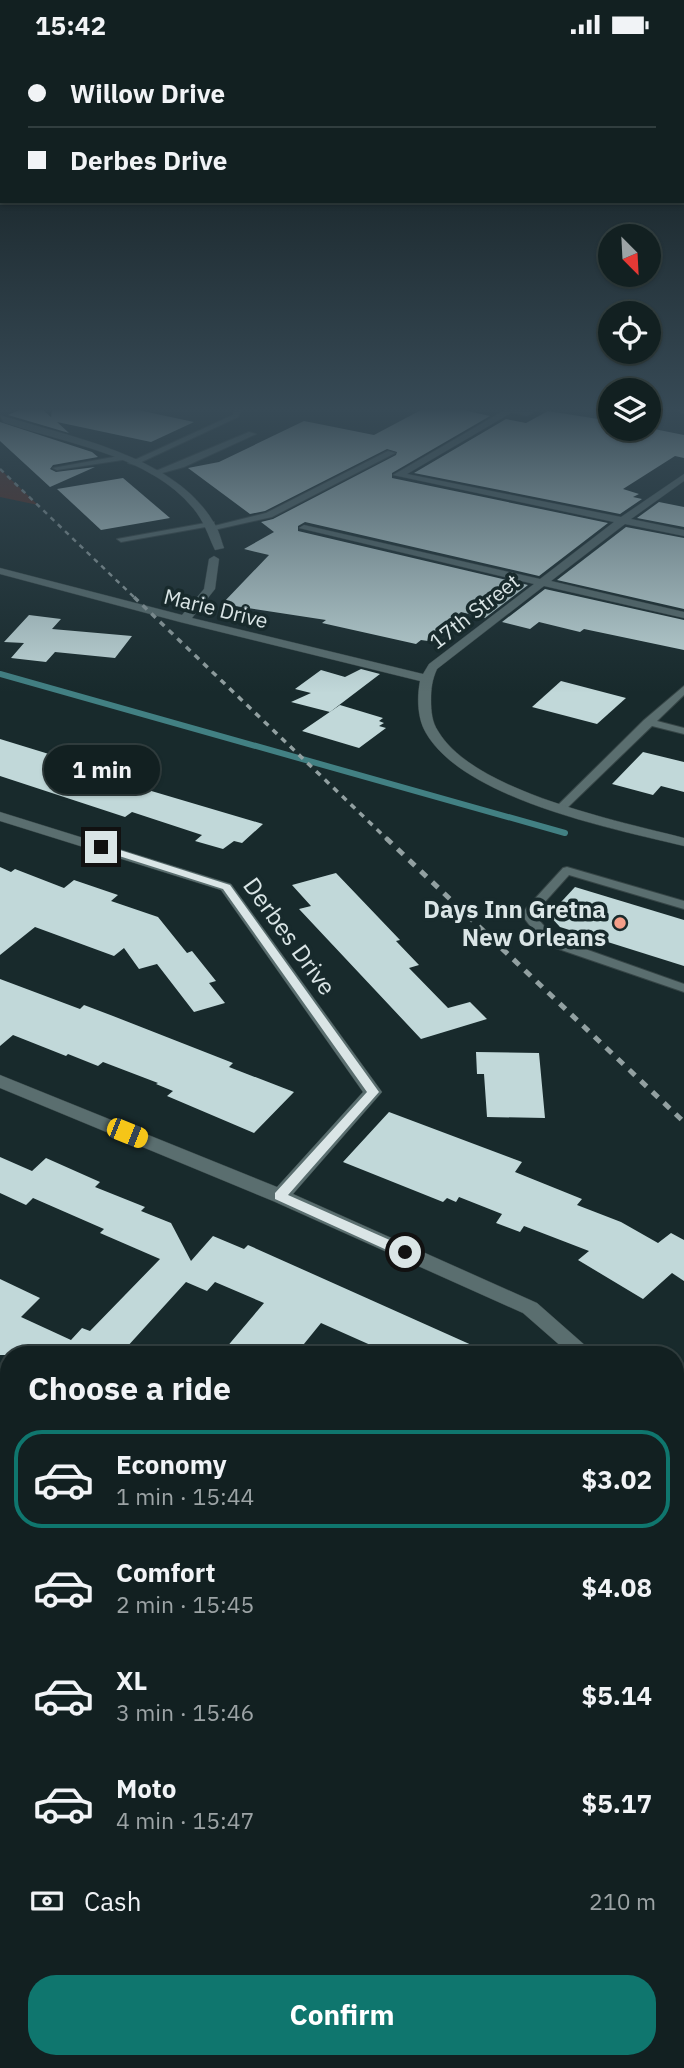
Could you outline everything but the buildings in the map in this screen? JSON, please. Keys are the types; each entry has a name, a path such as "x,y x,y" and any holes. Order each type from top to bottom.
{"street":[{"path":"195,504 212,526 219,548"},
{"path":"540,504 684,533"},
{"name":"17th Street","path":"646,504 433,667 425,678 425,720 435,738 461,763 494,784 562,808 684,842"},
{"path":"304,529 684,615"},
{"path":"184,620 209,589 214,559"},
{"name":"Marie Drive","path":"0,571 184,620 425,678"},
{"name":"Derbes Drive","path":"0,816 226,887 373,1092 280,1196"},
{"path":"0,1081 280,1196 530,1308 575,1346"}],"lane":[{"path":"121,540 269,515 290,504"},
{"path":"562,808 684,689"},
{"path":"670,702 684,705"},
{"path":"648,722 684,731"},
{"path":"684,905 567,871 527,914 549,941 684,988"}],"waterway":[{"path":"0,674 565,833"}],"railway":[{"path":"37,504 135,598"},
{"path":"134,597 388,840"},
{"path":"386,838 684,1122"}],"place":[{"name":"Days Inn Gretna New Orleans","path":"620,923"}],"route":[{"path":"101,847 226,887 373,1092 280,1196 405,1252"}]}
